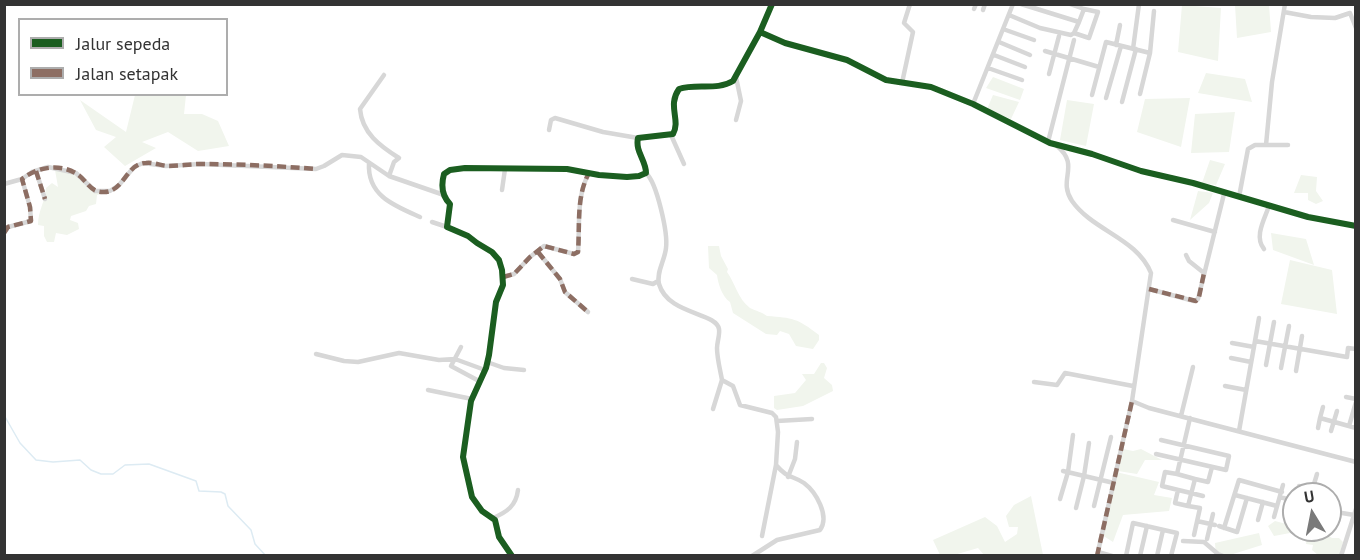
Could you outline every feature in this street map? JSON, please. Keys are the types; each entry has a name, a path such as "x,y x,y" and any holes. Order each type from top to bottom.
{"street":[{"path":"671,135 675,129 673,103 677,90 692,86 725,86 736,77 772,4"},
{"path":"902,83 913,32 903,23 910,4"},
{"path":"973,104 1009,15 1012,5 1005,4"},
{"path":"1021,4 1079,22"},
{"path":"1009,15 1040,28 1071,35 1074,33 1089,38 1098,12 1070,4"},
{"path":"1122,102 1134,49 1139,4"},
{"path":"1266,145 1272,82 1285,4"},
{"path":"1074,33 1084,9"},
{"path":"1140,94 1150,53 1154,11"},
{"path":"1284,12 1311,17 1335,18 1350,12 1356,28"},
{"path":"1106,98 1118,45 1120,25"},
{"path":"1003,29 1034,40"},
{"path":"760,32 785,43 847,60 885,79 931,87 973,104 1048,142 1141,171 1193,183 1308,217 1356,226"},
{"path":"1049,74 1059,36"},
{"path":"1048,142 1074,40"},
{"path":"999,42 1030,55"},
{"path":"1092,95 1106,42 1150,53"},
{"path":"1045,51 1099,67"},
{"path":"994,55 1025,67"},
{"path":"988,68 1022,80"},
{"path":"384,75 360,109 364,127 375,142 399,158 394,162 389,176"},
{"path":"736,77 741,101 736,120"},
{"path":"549,130 551,120 555,118 603,132 638,138 671,135"},
{"path":"671,135 684,164"},
{"path":"638,138 637,148 646,173 653,181 666,241 658,281 661,289 674,304 683,310 709,319 716,324 719,330 717,351 722,380 713,409"},
{"path":"1055,144 1068,159 1067,189 1071,200 1091,220 1116,235 1144,261 1151,273 1132,401 1098,554 1113,555"},
{"path":"1239,197 1248,149 1255,145 1288,145"},
{"path":"4,184 22,179 48,167 80,175 92,189 104,192 115,189 138,165 147,162 166,166 201,164 315,169 342,155 361,158 389,176 444,195"},
{"path":"369,163 370,180 386,202 420,218"},
{"path":"447,227 450,204 444,195 442,184 447,171 465,168 567,169 627,177 646,173"},
{"path":"502,190 505,169"},
{"path":"36,171 45,199"},
{"path":"503,277 514,274 530,257 546,246 574,254 578,252 581,198 589,173"},
{"path":"4,233 8,227 31,221 30,207 22,179"},
{"path":"1149,289 1196,301 1199,297 1224,194"},
{"path":"1264,249 1260,245 1259,234 1269,206"},
{"path":"1173,220 1215,232"},
{"path":"432,222 468,236 493,254 501,266 503,285 496,302 485,370 472,399 463,463 472,497 482,511 493,518 499,537 512,555"},
{"path":"538,252 560,279 564,290 588,312"},
{"path":"1186,255 1189,261 1204,273"},
{"path":"632,279 652,284 658,281"},
{"path":"1239,431 1259,318"},
{"path":"1266,365 1274,322"},
{"path":"1281,368 1289,326"},
{"path":"1296,371 1302,336"},
{"path":"1232,343 1270,344 1347,357 1348,348 1356,349"},
{"path":"461,347 451,364 452,368 479,381"},
{"path":"316,354 352,362 399,353 439,360 454,359 485,370"},
{"path":"1231,358 1251,362"},
{"path":"487,362 504,368 524,370"},
{"path":"1181,416 1193,367"},
{"path":"1034,382 1056,385 1065,373 1133,386"},
{"path":"722,380 733,386 740,405 772,413 777,422 776,465 762,536"},
{"path":"1225,386 1246,390"},
{"path":"428,390 472,399"},
{"path":"1344,434 1356,401 1346,397"},
{"path":"1132,401 1149,408 1356,462"},
{"path":"1318,428 1323,407"},
{"path":"1331,431 1337,411"},
{"path":"1177,474 1190,418"},
{"path":"1320,418 1356,428"},
{"path":"777,422 812,419"},
{"path":"1060,499 1073,435"},
{"path":"1094,506 1111,437"},
{"path":"1156,454 1226,470 1229,456 1161,440"},
{"path":"788,477 795,459 797,442"},
{"path":"1076,508 1089,443"},
{"path":"752,555 777,540 818,531 823,526 822,510 811,492 804,483 788,477 776,465"},
{"path":"1203,496 1162,486 1165,472 1208,482 1212,467"},
{"path":"1065,472 1114,483"},
{"path":"1315,482 1317,474"},
{"path":"1188,506 1195,479"},
{"path":"1207,539 1229,512 1239,480 1281,494"},
{"path":"493,518 504,513 514,504 518,490"},
{"path":"1178,490 1175,503 1200,508 1194,535"},
{"path":"1274,517 1282,490"},
{"path":"1235,495 1278,506"},
{"path":"1197,521 1237,532 1247,498"},
{"path":"1258,520 1263,502"},
{"path":"1229,512 1242,516"},
{"path":"1341,555 1355,512"},
{"path":"1213,514 1217,526"},
{"path":"1126,555 1133,523 1177,533 1172,555"},
{"path":"1140,555 1147,526"},
{"path":"1157,555 1163,530"},
{"path":"1184,541 1204,542 1218,554 1223,555"}],"shaded area":[{"path":"1182,5 1221,8 1218,61 1178,52"},
{"path":"1235,5 1269,5 1271,32 1237,38"},
{"path":"1206,73 1245,79 1252,102 1198,93"},
{"path":"993,77 1024,89 1020,100 986,88"},
{"path":"993,95 1019,102 1011,119 987,109"},
{"path":"135,96 186,96 184,114 202,114 218,121 229,146 198,151 168,132 142,142 156,148 125,166 104,147 116,137 96,130 80,100 126,132"},
{"path":"1190,98 1181,147 1137,132 1145,99"},
{"path":"1067,100 1094,104 1086,146 1060,140"},
{"path":"1235,112 1229,152 1191,153 1195,114"},
{"path":"1210,160 1225,164 1216,185 1202,183"},
{"path":"55,170 77,175 102,194 97,195 96,204 89,206 86,211 71,216 70,220 78,223 79,229 67,235 56,233 54,242 47,242 44,236 44,226 38,225 38,220 46,188 52,183 58,187"},
{"path":"1301,175 1317,177 1316,191 1323,201 1316,204 1308,200 1308,193 1294,193"},
{"path":"1198,191 1213,193 1209,203 1190,220"},
{"path":"1271,233 1306,239 1314,265 1273,250"},
{"path":"708,246 719,246 728,269 727,272 740,296 750,308 767,316 789,318 805,325 819,335 819,340 813,349 796,346 789,334 780,331 777,335 766,334 733,313 730,302 721,290 717,275 709,268"},
{"path":"1290,260 1332,270 1337,314 1281,304"},
{"path":"821,363 824,363 827,368 824,378 832,385 833,391 803,406 777,410 774,408 774,396 795,393 806,380 802,374 814,374"},
{"path":"1123,449 1133,451 1141,449 1162,460 1145,460 1137,474 1118,471"},
{"path":"1116,472 1159,482 1154,495 1172,498 1169,511 1123,515 1113,542 1102,535"},
{"path":"1031,496 1043,555 984,555 978,548 954,555 940,555 933,540 985,517 997,526 1005,542 1017,534 1018,527 1009,527 1006,516 1014,505"},
{"path":"1275,521 1282,523 1282,534 1274,536 1268,526"},
{"path":"1259,533 1262,545 1230,555 1216,556 1215,543"},
{"path":"1306,542 1343,542 1339,556 1318,555 1312,550 1313,545 1306,544"}],"waterway":[{"path":"4,415 20,443 36,460 53,462 80,460 91,470 101,474 113,474 125,465 149,464 196,481 199,491 225,494 228,506 251,530 255,544 266,556"}],"marked path":[{"path":"4,233 8,227 31,221 30,207 22,179 42,169 63,168 80,176 94,190 103,192 116,188 129,172 139,164 146,163 169,166 230,164 316,169"},
{"path":"36,171 45,199"},
{"path":"503,277 514,274 544,246 574,254 578,252 580,201 589,173"},
{"path":"538,252 560,279 565,292 588,312"},
{"path":"1149,289 1196,301 1204,273"},
{"path":"1097,556 1132,401"}],"cycle path":[{"path":"512,556 499,537 495,520 482,511 472,497 463,457 471,401 486,368 489,355 496,302 503,285 502,270 499,260 492,252 468,236 447,227 450,204 443,190 444,174 450,170 465,168 567,169 627,177 646,173 638,148 638,138 673,134 676,123 674,101 679,89 720,86 733,81 760,32 772,4"},
{"path":"760,32 785,43 847,60 886,80 931,87 973,104 1050,143 1092,154 1141,171 1193,183 1308,217 1356,226"}]}
